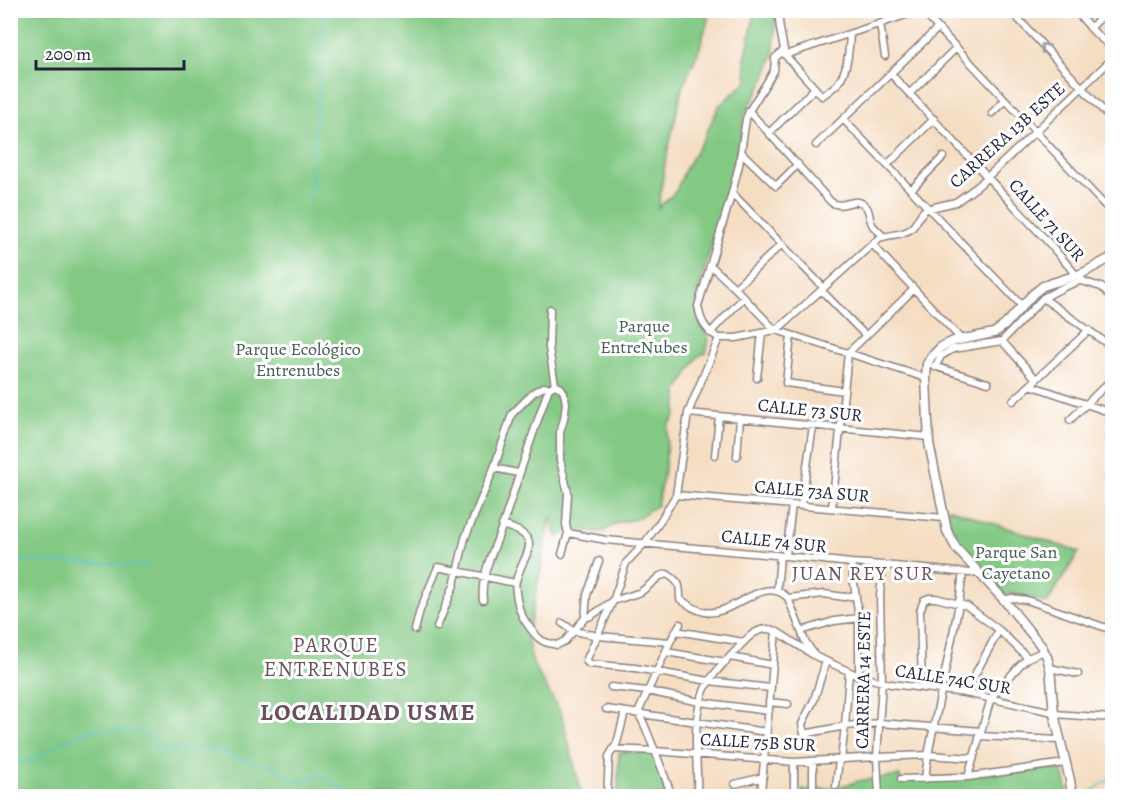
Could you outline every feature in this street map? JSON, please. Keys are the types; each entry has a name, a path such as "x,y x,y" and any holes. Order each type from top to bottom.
{"main road":[{"path":"1072,796 1054,713 1050,668 1044,651 1004,600 952,543 947,531 928,437 926,378 935,352 941,347 961,339 994,333 1005,325 1043,286 1079,278 1113,257"}],"street":[{"path":"778,10 784,53 822,96 839,81 844,72 849,53 850,34"},
{"path":"928,208 907,231 883,236 872,243 776,330 736,338 719,338 705,328 698,306 732,193 749,111 774,71 775,58 784,53 921,10 1113,213"},
{"path":"1010,10 1113,120"},
{"path":"1075,10 1090,28 1113,48"},
{"path":"1090,28 1109,10"},
{"path":"880,24 885,56"},
{"path":"816,145 938,28"},
{"path":"910,93 957,48"},
{"name":"CARRERA 13B ESTE","path":"928,208 956,202 978,186 1113,59"},
{"name":"CALLE 71 SUR","path":"891,74 1079,278 1106,290 1113,299"},
{"path":"769,133 815,88"},
{"path":"992,113 1005,100"},
{"path":"749,111 831,202 839,206 854,202 864,204 871,224 883,236"},
{"path":"843,119 1022,306"},
{"path":"887,165 934,119"},
{"path":"958,145 965,138"},
{"path":"741,152 776,186 798,164"},
{"path":"911,190 943,157"},
{"path":"732,193 866,336"},
{"path":"872,243 961,339"},
{"path":"735,288 782,244"},
{"path":"710,265 776,330 926,378"},
{"path":"988,383 931,366 953,349 1002,341 1043,298 1079,278"},
{"path":"832,508 848,353 914,289"},
{"path":"710,333 744,297"},
{"path":"1043,298 1113,347"},
{"path":"483,600 484,576 518,473 552,386 549,348 550,309"},
{"path":"1013,401 1089,330"},
{"path":"757,378 762,333"},
{"path":"791,335 785,382 844,391"},
{"path":"719,338 688,413 676,495 644,544 626,563 613,601 588,655 587,663 771,688"},
{"path":"1002,341 1036,380"},
{"path":"1070,420 1113,378"},
{"path":"437,627 454,585 465,538 494,468 512,414 534,393 544,387 552,386 561,388 566,403 560,432 560,460 568,493 566,525 568,533 562,554"},
{"path":"1030,386 1113,413"},
{"name":"CALLE 73 SUR","path":"688,413 928,437"},
{"path":"715,455 719,416"},
{"path":"737,456 740,418"},
{"path":"801,506 813,426"},
{"path":"494,468 518,473"},
{"name":"CALLE 73A SUR","path":"676,495 944,518"},
{"path":"777,591 792,505"},
{"path":"502,525 514,528 525,535 529,545 529,552 515,583 521,612 539,639 557,645 564,641 585,618 613,601 641,592 660,576 668,574 676,579 680,586 680,599 692,608 708,612 727,609 764,591 777,591 784,594 788,598 805,641 815,656"},
{"name":"CALLE 74 SUR","path":"568,533 644,544 978,572"},
{"path":"585,618 587,595 599,561"},
{"path":"851,563 859,618 859,676"},
{"name":"CARRERA 14 ESTE","path":"879,796 877,757 882,682 880,596 883,565"},
{"path":"415,630 420,610 438,567 515,583"},
{"path":"926,779 928,755 959,604 963,572"},
{"path":"788,598 824,594 844,597 855,595"},
{"path":"922,688 920,612 924,600 929,598 959,604 975,611 1028,658"},
{"path":"1004,600 1012,598 1027,600 1113,630"},
{"path":"801,631 834,621 859,618"},
{"path":"562,623 574,631 598,636 670,642"},
{"path":"638,713 680,624"},
{"path":"697,796 696,722 700,702 710,681 744,642 753,633 771,629 776,631 761,793"},
{"path":"965,693 999,630"},
{"name":"CALLE 74C SUR","path":"776,631 815,656 859,676 882,682 965,693 1054,713 1113,718"},
{"path":"676,632 744,642"},
{"path":"968,777 991,698 1020,665 1028,658 1044,651"},
{"path":"666,652 773,665"},
{"path":"826,661 814,700 802,724 804,734 845,726 880,723 1059,740"},
{"path":"1050,668 1078,674"},
{"path":"836,786 845,726 849,672"},
{"path":"611,687 769,711"},
{"path":"769,702 788,704"},
{"path":"606,709 767,732"},
{"path":"607,796 609,756 617,743 625,712"},
{"path":"638,713 672,796"},
{"name":"CALLE 75B SUR","path":"613,749 795,762 928,755 973,758"},
{"path":"794,795 795,762"},
{"path":"813,762 813,790"},
{"path":"901,779 968,777 1065,763"},
{"path":"735,784 763,777"}],"green space":[{"name":"Parque Ecológico Entrenubes","path":"10,11 708,11 708,20 699,50 682,88 658,208 676,191 686,167 702,142 719,106 747,81 745,59 755,11 776,11 774,53 761,87 745,113 738,151 698,293 698,317 709,339 706,353 698,356 678,390 676,415 668,426 665,467 657,505 636,519 617,523 603,532 572,530 557,537 551,517 527,638 533,664 561,713 582,796 11,796"},
{"name":"Parque San Cayetano","path":"948,508 1079,552 1047,603 1017,594 1005,595 959,544 953,534"},
{"path":"619,752 653,753 668,796 618,796"},
{"path":"1062,768 1069,796 802,796 802,790 835,788 863,780 900,776 900,781"}],"waterway":[{"path":"310,205 324,10"},
{"path":"10,562 16,560 149,566"},
{"path":"10,763 25,763 45,755 62,741 92,730 144,732 150,737 153,746 163,750 219,750 233,757 278,768 290,778 306,782 312,776 322,775 355,796"},
{"path":"1084,796 1112,778"}],"district":[{"name":"JUAN REY SUR","path":"863,573"},
{"name":"PARQUE ENTRENUBES","path":"336,657"},
{"name":"LOCALIDAD USME","path":"368,712"}],"park label":[{"name":"Parque EntreNubes","path":"644,336"}]}
